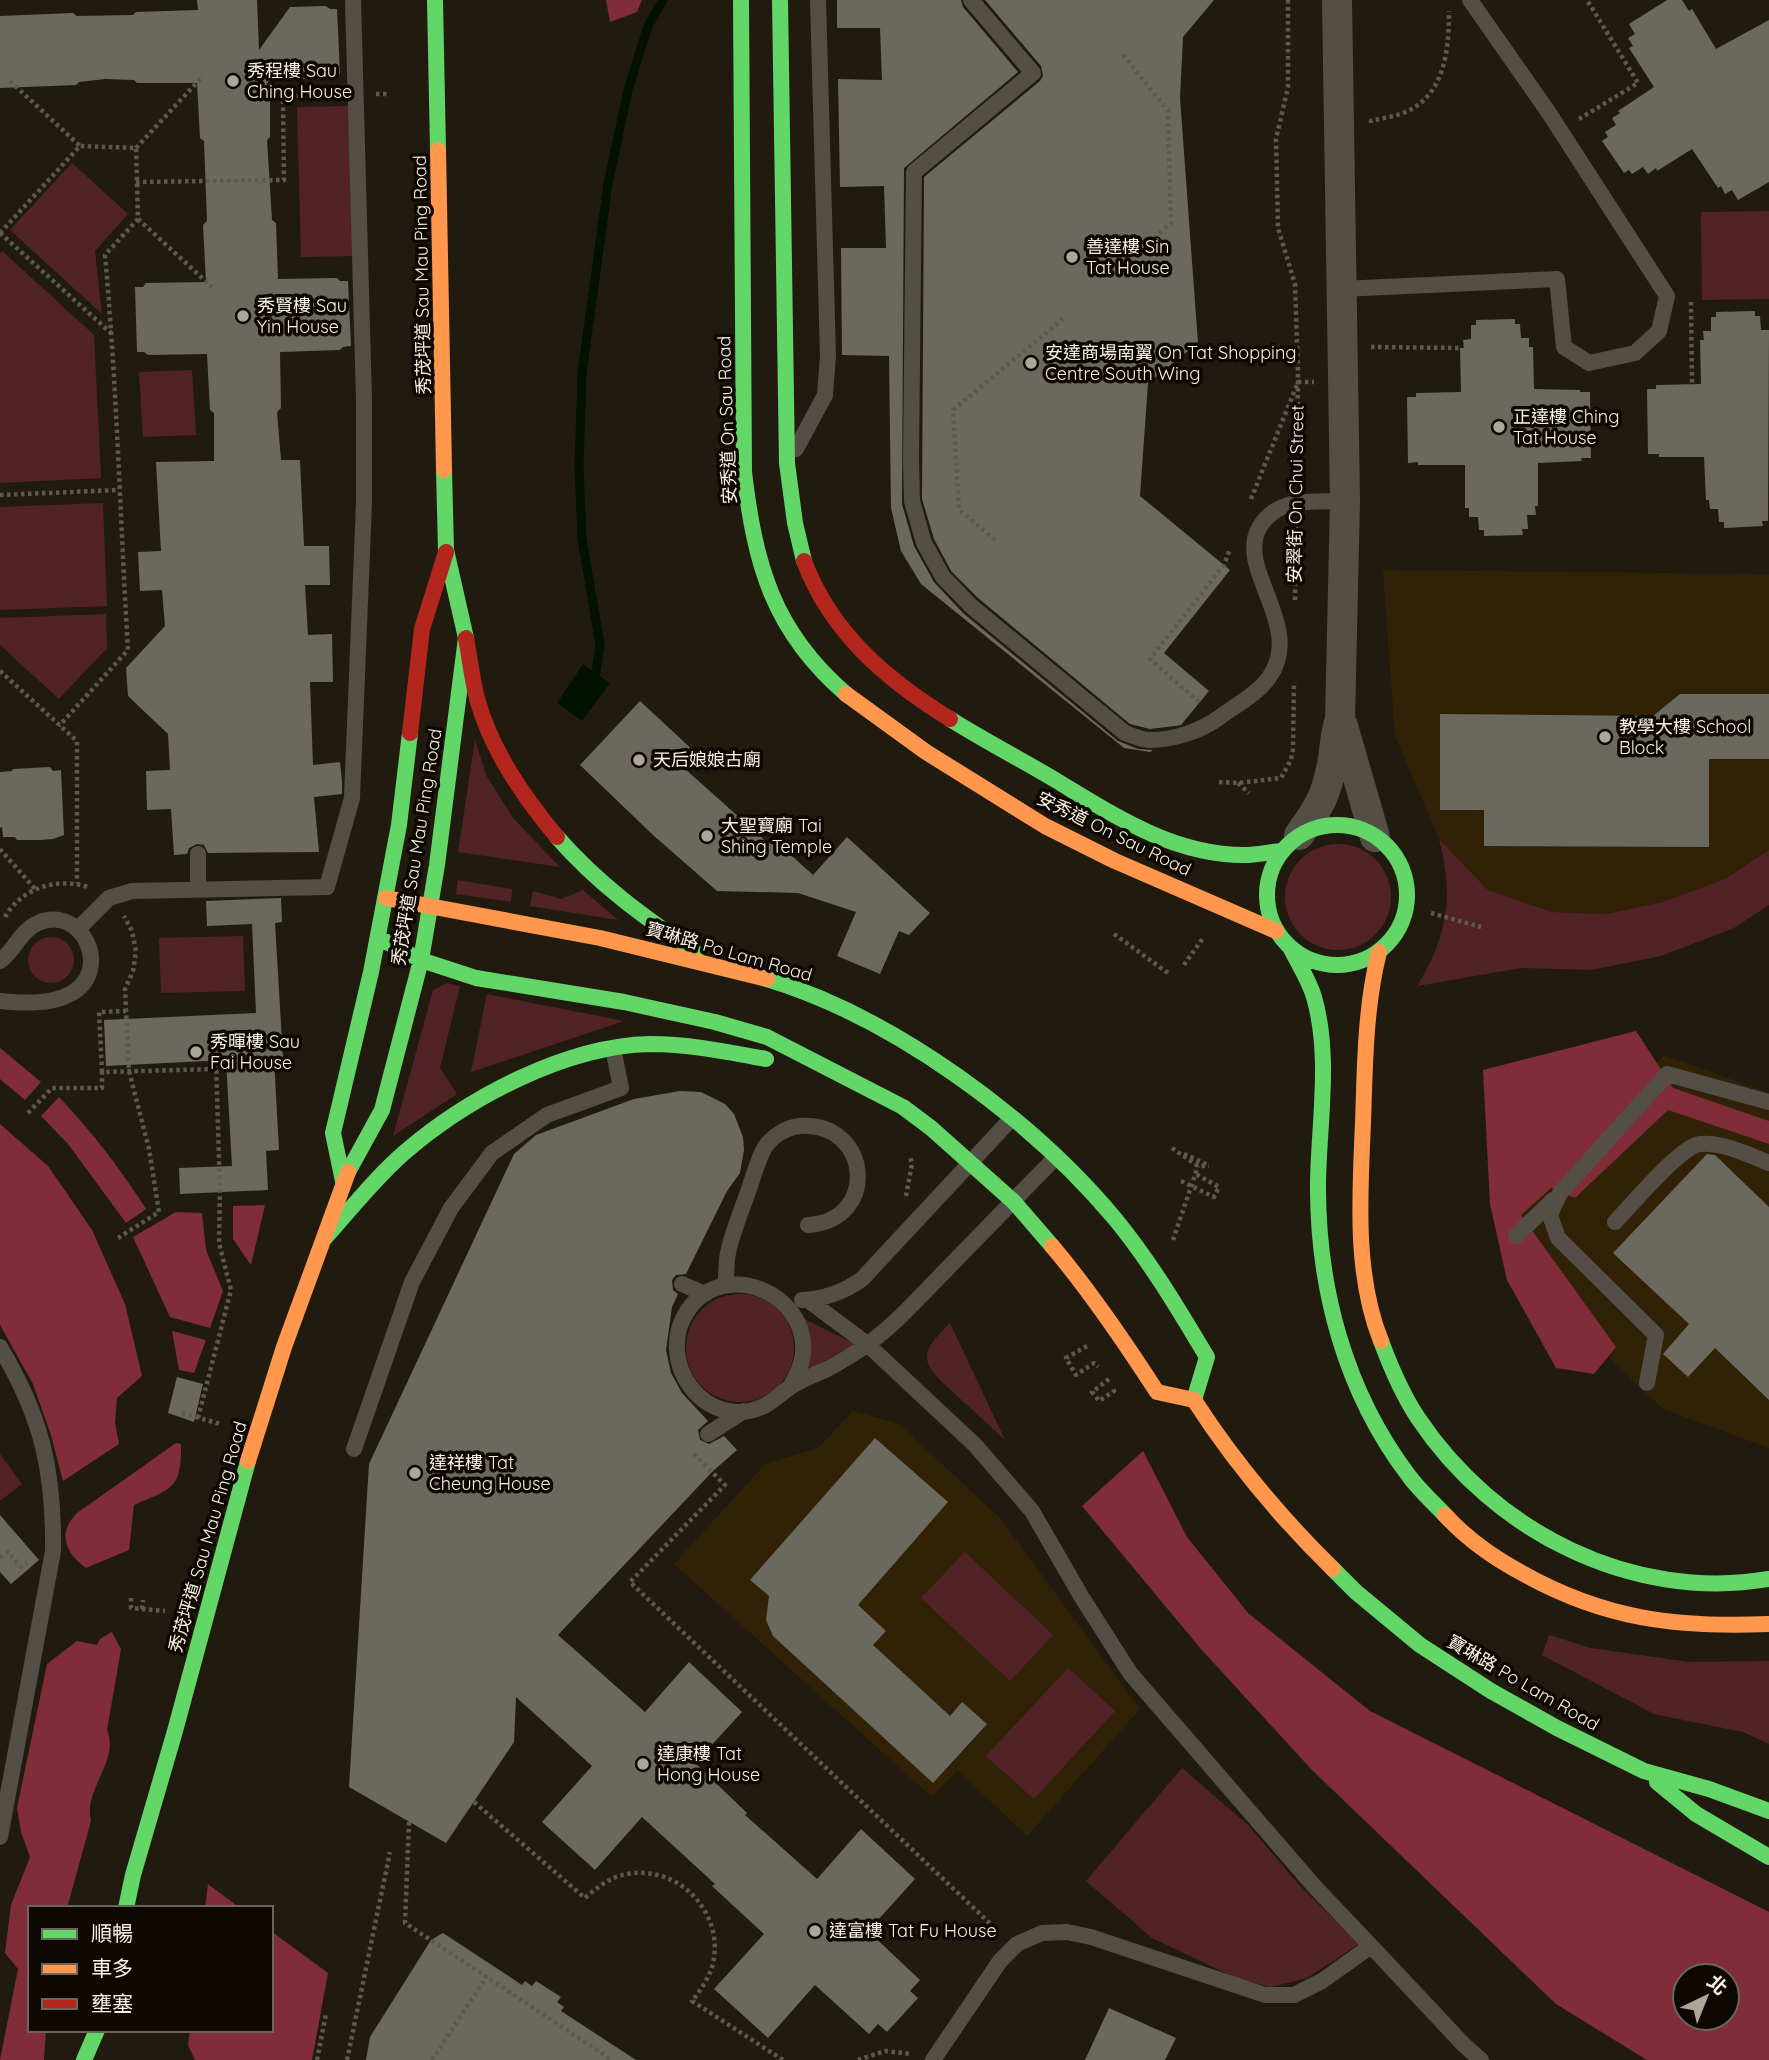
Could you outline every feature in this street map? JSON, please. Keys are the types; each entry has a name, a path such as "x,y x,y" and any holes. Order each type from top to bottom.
{"main road":[{"name":"秀茂坪道 Sau Mau Ping Road","path":"127,1906 236,1501 284,1347 325,1238 343,1181 382,1110 421,960 431,906 466,638 446,550 435,0"},
{"name":"安秀道 On Sau Road","path":"741,0 744,472 752,532 766,584 791,633 807,656 862,706 992,794 1062,835 1276,930"},
{"name":"安秀道 On Sau Road","path":"780,0 787,463 797,538 804,565 816,591 849,637 899,683 948,717 1136,827 1166,840 1239,855 1290,843"},
{"name":"秀茂坪道 Sau Mau Ping Road","path":"343,1181 332,1133 379,939 399,825 422,629 446,550"},
{"path":"466,638 481,710 502,757 556,836 626,904 715,965"},
{"path":"1291,948 1311,961 1335,965 1358,963 1379,952 1391,941 1400,927 1406,909 1407,889 1396,856 1375,837 1357,827 1337,824 1317,827 1290,843 1271,869 1266,890 1268,911 1276,930 1291,948 1314,998 1320,1024 1322,1072 1318,1164 1320,1230 1327,1298 1339,1347 1356,1391 1398,1464 1422,1493 1470,1538 1499,1559 1555,1591 1618,1613 1650,1620 1716,1625 1769,1624"},
{"name":"寶琳路 Po Lam Road","path":"386,898 588,936 715,965 809,993 863,1017 968,1082 1013,1117 1056,1156 1098,1200 1138,1250 1207,1357 1194,1400 1219,1440 1293,1530 1356,1592 1420,1645 1491,1691 1557,1728 1644,1771 1769,1811"},
{"path":"379,939 421,960 476,978 624,1002 715,1022 767,1037 903,1107 931,1128 1014,1202 1079,1278 1157,1392 1194,1400"},
{"path":"1379,952 1371,981 1366,1033 1361,1165 1362,1240 1368,1294 1382,1345 1403,1395 1432,1440 1467,1481 1508,1516 1553,1544 1603,1565 1655,1578 1709,1583 1769,1579"},
{"path":"325,1238 383,1173 441,1124 476,1101 547,1068 613,1047 655,1045 708,1049 836,1072"},
{"name":"寶琳路 Po Lam Road","path":"1644,1771 1696,1814 1769,1857"},
{"path":"84,2060 98,2032"},
{"path":"100,2032 106,2050"}],"street":[{"path":"1290,843 1322,804 1331,771 1335,733 1340,720 1345,501 1337,0"},
{"path":"1340,720 1348,738 1349,750 1375,837"}],"lane":[{"path":"78,929 109,898 132,891 327,887 352,798 364,503 353,0"},
{"path":"787,463 815,418 825,395 828,356 818,0"},
{"path":"971,0 1033,73 914,172 912,502 924,544 943,576 971,606 1125,733 1148,741 1173,737 1200,729 1255,691 1270,676 1278,657 1279,630 1272,601 1253,551 1258,529 1270,513 1287,503 1345,501"},
{"path":"1341,289 1557,279 1564,347 1589,363 1635,353 1659,331 1667,296 1549,113 1470,0"},
{"path":"198,854 198,890"},
{"path":"0,961 29,928 40,922 53,920 78,929 91,951 88,976 80,987 58,999 0,1001"},
{"path":"354,1449 412,1282 451,1208 492,1153 547,1115 621,1088 613,1047"},
{"path":"1516,1236 1560,1193 1667,1074 1769,1102"},
{"path":"782,1300 808,1300 848,1289 862,1279 1013,1117"},
{"path":"726,1285 727,1254 747,1175 766,1146 778,1134 794,1126 811,1125 828,1129 842,1139 853,1153 858,1169 858,1186 851,1202 840,1215 825,1224 808,1225"},
{"path":"1615,1223 1670,1164 1696,1144 1713,1144 1769,1163"},
{"path":"708,1434 744,1411 768,1404 790,1387 830,1367 887,1329 1014,1202 1056,1156"},
{"path":"1560,1193 1550,1214 1558,1238 1656,1335 1647,1382"},
{"path":"682,1284 705,1294"},
{"path":"744,1411 724,1409 706,1402 691,1389 680,1370 676,1348 679,1327 689,1308 705,1294 726,1285 746,1284 765,1289 782,1300 794,1315 801,1333 803,1352 799,1371 790,1387"},
{"path":"808,1300 867,1344 975,1445 1032,1511 1130,1673 1314,1886 1481,2060"},
{"path":"0,1348 17,1376 35,1418 48,1461 54,1506 53,1551 0,1836"},
{"path":"925,2058 1000,1961 1017,1944 1042,1933 1067,1932 1091,1937 1265,1995 1294,1995 1322,1981 1371,1946"}],"path":[{"name":"安翠街 On Chui Street","path":"1288,0 1288,87 1276,139 1278,228 1295,284 1298,382 1295,612"},
{"path":"1371,121 1404,113 1431,94 1447,57 1449,0"},
{"path":"1575,121 1638,83 1587,0"},
{"path":"1123,55 1168,111 1171,223 1128,262"},
{"path":"203,76 136,148 136,182 138,219 212,287"},
{"path":"10,81 80,146 136,148"},
{"path":"136,182 284,180 283,96 389,94"},
{"path":"80,146 0,233 112,334"},
{"path":"60,726 128,650 112,334 105,255 138,219"},
{"path":"1684,290 1691,302 1692,384"},
{"path":"995,540 959,510 953,410 1063,319"},
{"path":"1369,347 1460,348"},
{"path":"1249,504 1298,382"},
{"path":"0,495 118,490"},
{"path":"1199,702 1150,659 1224,565 1234,541"},
{"path":"0,671 77,741 77,883"},
{"path":"1219,782 1238,783 1281,778 1291,760 1293,749 1294,680"},
{"path":"1238,783 1248,793"},
{"path":"0,849 35,889"},
{"path":"1431,914 1480,927"},
{"path":"1114,933 1168,973"},
{"path":"1184,965 1203,938"},
{"path":"118,1238 159,1212 149,1149 129,1071 125,989"},
{"path":"28,1113 52,1088 103,1088 99,1012 126,1011"},
{"path":"198,1418 231,1290 219,1243 215,1061"},
{"path":"102,1072 215,1069"},
{"path":"906,1196 912,1164 907,1146"},
{"path":"1172,1147 1209,1166 1198,1166 1172,1147"},
{"path":"1171,1248 1198,1166"},
{"path":"1181,1181 1214,1197 1219,1187 1195,1173"},
{"path":"1094,1363 1076,1375 1066,1358 1097,1341"},
{"path":"1101,1385 1092,1392 1098,1401 1114,1391 1103,1375"},
{"path":"182,1413 220,1424"},
{"path":"691,1451 725,1485 630,1582 999,1929 992,1941"},
{"path":"0,1558 8,1552"},
{"path":"131,1598 131,1608 165,1611"},
{"path":"142,1609 143,1600"},
{"path":"474,1802 585,1898 603,1883 626,1874 649,1872 673,1879 692,1893 707,1912 714,1935 714,1959 706,1981 692,2001 783,2060"},
{"path":"409,1822 405,1923 612,2060"},
{"path":"347,2060 390,1852"},
{"path":"432,2060 487,1976"},
{"path":"317,2060 326,2014"},
{"path":"858,2060 885,2052 909,2053 925,2058"}],"shaded area":[{"path":"606,0 642,0 637,12 610,22"},
{"path":"350,106 354,256 301,257 297,107"},
{"path":"72,163 128,214 95,251 102,314 10,230"},
{"path":"1769,211 1769,299 1702,300 1701,212"},
{"path":"2,251 94,335 101,478 0,483"},
{"path":"192,370 196,435 143,437 139,372"},
{"path":"103,503 107,606 0,610 0,507"},
{"path":"1383,570 1769,574 1769,850 1725,879 1663,902 1606,914 1552,912 1488,890 1439,839 1395,736"},
{"path":"106,614 107,648 59,699 0,645 0,618"},
{"path":"583,664 610,683 582,721 557,703"},
{"path":"475,740 486,775 513,818 560,867 458,852"},
{"path":"1439,839 1488,890 1552,912 1606,914 1663,902 1725,879 1769,850 1769,905 1734,928 1661,956 1591,970 1521,968 1417,986 1436,950 1445,915 1446,879"},
{"path":"1338,844 1358,848 1376,859 1387,877 1391,897 1387,917 1376,935 1358,946 1338,950 1318,946 1300,935 1289,917 1285,897 1289,877 1300,859 1318,848"},
{"path":"458,880 512,889 511,902 456,894"},
{"path":"583,890 618,920 530,906 533,891 561,899"},
{"path":"243,936 245,991 161,993 159,938"},
{"path":"51,937 67,944 74,960 67,976 51,983 35,976 28,960 35,944"},
{"path":"447,983 460,986 440,1068 457,1094 393,1136 433,990"},
{"path":"487,994 624,1021 471,1072"},
{"path":"1636,1031 1673,1088 1769,1121 1769,1144 1668,1110 1575,1198 1551,1188 1521,1215 1616,1347 1594,1374 1556,1368 1507,1280 1490,1204 1483,1070"},
{"path":"0,1048 41,1082 25,1100 0,1079"},
{"path":"1664,1055 1769,1093 1769,1448 1663,1409 1616,1365 1497,1229"},
{"path":"59,1097 105,1151 146,1209 126,1223 68,1144 41,1116"},
{"path":"0,1124 48,1166 92,1230 125,1304 142,1376 117,1398 115,1423 119,1444 63,1481 51,1435 33,1384 0,1325"},
{"path":"265,1205 251,1265 233,1239 233,1206"},
{"path":"176,1212 202,1213 206,1250 223,1291 210,1328 170,1317 133,1237"},
{"path":"740,1294 761,1298 778,1310 790,1327 794,1348 790,1369 778,1386 761,1398 740,1402 719,1398 702,1386 690,1369 686,1348 690,1327 702,1310 719,1298"},
{"path":"798,1316 855,1344 804,1372 810,1344"},
{"path":"950,1323 1005,1440 940,1380 928,1364 931,1344"},
{"path":"172,1331 206,1340 194,1373 179,1370"},
{"path":"853,1411 899,1424 1000,1518 1140,1709 1027,1836 958,1770 932,1797 674,1564 765,1464 818,1448"},
{"path":"176,1443 181,1444 181,1459 176,1479 165,1491 134,1505 129,1550 86,1568 73,1556 66,1542 67,1528 71,1520"},
{"path":"1143,1451 1187,1537 1248,1613 1370,1711 1769,1912 1769,2060 1647,2060 1556,2004 1312,1770 1201,1649 1082,1506"},
{"path":"0,1454 22,1484 0,1501"},
{"path":"965,1552 1053,1635 1010,1681 921,1598"},
{"path":"112,1632 121,1649 107,1730 109,1753 92,1798 91,1821 68,1906 28,1906 28,2032 46,2032 44,2060 0,2060 18,1969 5,1953 11,1905 30,1857 21,1832 17,1808 47,1664 77,1641 97,1645 100,1639"},
{"path":"1549,1635 1591,1648 1689,1662 1769,1661 1769,1744 1743,1732 1654,1714 1542,1655"},
{"path":"1068,1668 1115,1711 1034,1799 986,1756"},
{"path":"1182,1768 1248,1825 1300,1886 1359,1944 1307,1978 1271,1987 1236,1978 1152,1938 1086,1881"},
{"path":"208,1884 237,1906 205,1906"},
{"path":"273,1932 328,1973 312,2060 195,2060 188,2045 190,2032 273,2032"}],"building":[{"path":"197,0 257,0 259,50 290,7 326,6 337,9 340,74 330,78 270,80 270,137 267,140 272,220 276,223 278,279 337,278 340,281 348,281 351,346 340,350 280,352 281,408 277,412 281,460 300,460 304,546 329,546 330,585 305,585 308,635 332,634 333,682 310,682 313,765 340,762 342,781 342,794 314,797 319,852 208,853 204,845 197,844 189,848 187,854 174,855 171,809 147,810 146,771 170,770 168,734 128,696 126,668 165,626 162,590 140,591 138,552 161,551 156,462 214,461 214,413 210,410 207,354 148,355 137,352 135,287 143,287 146,283 206,282 203,225 207,221 204,141 200,138 197,83 137,83 134,80 105,79 79,82 76,85 0,88 0,16 73,13 77,16 133,15 136,12 198,10"},
{"path":"837,0 961,0 963,7 1018,72 904,168 902,504 914,546 934,582 963,613 1118,741 1138,749 1153,750 1150,752 1124,748 921,584 901,551 891,508 889,356 842,355 841,248 886,248 884,186 840,187 838,79 882,80 880,28 837,28"},
{"name":"安達商場南翼 On Tat Shopping Centre South Wing","path":"985,0 1214,0 1183,37 1180,98 1198,343 1148,383 1140,496 1230,570 1164,653 1209,691 1181,725 1150,729 1130,724 978,598 951,571 934,539 922,499 924,177 1043,76 1041,66"},
{"path":"1667,0 1682,0 1689,11 1692,9 1716,49 1769,20 1769,182 1738,200 1732,190 1725,194 1721,186 1718,188 1692,149 1657,171 1656,168 1648,174 1643,167 1632,174 1629,170 1624,173 1602,141 1608,137 1605,132 1616,125 1612,118 1620,113 1618,111 1654,87 1629,48 1633,46 1628,38 1635,34 1629,24"},
{"path":"1755,311 1755,316 1760,316 1761,330 1769,330 1768,521 1762,521 1763,526 1724,528 1724,522 1719,522 1718,509 1710,509 1709,500 1706,500 1704,457 1659,457 1659,454 1648,454 1647,389 1656,389 1656,385 1701,384 1700,340 1704,340 1703,331 1711,331 1711,317 1716,317 1716,312"},
{"name":"正達樓 Ching Tat House","path":"1515,319 1515,324 1520,324 1521,338 1529,338 1529,347 1533,347 1534,389 1590,392 1591,458 1581,458 1582,461 1538,463 1538,506 1535,506 1536,515 1527,515 1528,529 1522,529 1523,535 1484,536 1484,530 1479,530 1478,517 1469,517 1469,508 1465,508 1465,465 1408,463 1407,397 1416,397 1416,393 1461,392 1460,348 1464,348 1463,340 1471,339 1471,325 1476,325 1476,320"},
{"name":"教學大樓 School Block","path":"1680,694 1769,694 1769,759 1709,759 1709,847 1484,846 1484,810 1440,810 1440,714 1653,716"},
{"path":"640,701 697,754 684,768 769,844 773,839 813,875 847,837 930,913 909,935 899,931 880,974 837,956 856,912 798,893 717,891 653,835 580,765"},
{"path":"50,767 53,771 61,770 64,835 39,840 3,837 2,827 0,828 0,772"},
{"name":"秀暉樓 Sau Fai House","path":"281,898 282,922 275,923 283,1058 274,1059 279,1150 266,1151 268,1190 180,1194 179,1168 232,1166 226,1060 106,1066 104,1020 256,1013 252,924 207,926 206,901"},
{"path":"680,1091 701,1092 725,1104 734,1114 743,1137 740,1173 727,1191 686,1274 676,1275 672,1280 673,1290 678,1294 672,1307 666,1350 671,1373 682,1393 708,1421 698,1430 700,1440 709,1444 724,1436 737,1450 712,1472 558,1635 645,1712 689,1662 742,1712 695,1763 747,1813 745,1815 817,1879 861,1829 915,1879 868,1931 920,1980 910,1991 918,1998 887,2032 878,2024 869,2034 815,1985 768,2038 714,1989 764,1934 712,1886 715,1884 642,1817 595,1870 542,1822 592,1766 516,1697 514,1742 446,1843 349,1787 369,1464 514,1154 536,1135 634,1099"},
{"path":"1707,1154 1715,1155 1769,1207 1769,1400 1715,1348 1688,1377 1663,1354 1689,1324 1613,1253"},
{"path":"177,1377 203,1384 194,1422 168,1413"},
{"path":"875,1438 948,1502 858,1605 886,1631 873,1645 950,1716 962,1702 987,1724 933,1783 773,1636 766,1620 769,1596 750,1580"},
{"path":"0,1515 39,1560 11,1584 0,1572"},
{"path":"443,1933 522,1985 525,1981 532,1986 536,1981 561,1997 557,2002 564,2007 561,2011 636,2060 366,2060 370,2037 431,1940"},
{"path":"1109,2008 1176,2038 1165,2060 1085,2060"}],"waterway":[{"path":"596,673 600,644 582,539 579,466 582,373 608,184 628,90 648,26 663,0"}],"traffic: fast":[{"path":"435,0 438,150"},
{"path":"741,0 744,472 749,506 762,566 785,621 821,670 846,694"},
{"path":"780,0 787,463 795,523 804,561"},
{"path":"348,1172 382,1110 421,960 437,865 466,638 446,550 444,470"},
{"path":"950,719 1123,820 1169,841 1218,853 1249,855 1281,851"},
{"path":"343,1181 333,1133 371,972 399,825 410,733"},
{"path":"1337,825 1364,830 1387,845 1402,868 1407,895 1402,922 1387,945 1364,960 1337,965 1310,960 1287,945 1272,922 1267,895 1272,868 1287,845 1310,830 1337,825"},
{"path":"557,837 589,870 623,899 696,952"},
{"path":"379,938 421,960 476,978 624,1002 715,1022 767,1037 903,1107 931,1128 1014,1202 1052,1246"},
{"path":"1291,949 1312,991 1322,1042 1319,1221 1329,1299 1339,1337 1352,1374 1387,1444 1413,1481 1445,1515"},
{"path":"767,979 815,996 863,1018 911,1045 1002,1109 1082,1182 1141,1253 1207,1357 1194,1400"},
{"path":"325,1238 405,1152 458,1113 519,1078 585,1054 650,1044 694,1047 766,1059"},
{"path":"1381,1341 1412,1409 1449,1459 1486,1494 1526,1525 1571,1550 1618,1568 1667,1580 1718,1583 1769,1579"},
{"path":"126,1906 248,1461"},
{"path":"1333,1569 1356,1592 1420,1645 1491,1691 1557,1728 1644,1771 1709,1789 1769,1811"},
{"path":"1657,1782 1696,1814 1769,1857"},
{"path":"84,2060 96,2032"}],"traffic: slow":[{"path":"438,150 444,470"},
{"path":"846,694 926,752 1045,826 1115,861 1276,931"},
{"path":"386,898 600,938 767,979"},
{"path":"1379,952 1366,1037 1360,1206 1366,1289 1381,1341"},
{"path":"248,1461 284,1347 348,1172"},
{"path":"1052,1246 1107,1317 1157,1392 1194,1400 1259,1489 1333,1569"},
{"path":"1445,1515 1471,1540 1501,1561 1552,1589 1582,1601 1641,1617 1672,1622 1769,1624"}],"traffic: jam":[{"path":"410,733 422,629 446,552"},
{"path":"804,561 815,587 845,632 883,671 950,719"},
{"path":"466,638 476,694 492,739 521,790 557,837"}],"place":[{"name":"秀程樓 Sau Ching House","path":"233,81"},
{"name":"善達樓 Sin Tat House","path":"1072,257"},
{"name":"秀賢樓 Sau Yin House","path":"243,316"},
{"name":"安達商場南翼 On Tat Shopping Centre South Wing","path":"1031,363"},
{"name":"正達樓 Ching Tat House","path":"1499,427"},
{"name":"教學大樓 School Block","path":"1605,737"},
{"name":"天后娘娘古廟","path":"639,760"},
{"name":"大聖寶廟 Tai Shing Temple","path":"707,836"},
{"name":"秀暉樓 Sau Fai House","path":"196,1052"},
{"name":"達祥樓 Tat Cheung House","path":"415,1473"},
{"name":"達康樓 Tat Hong House","path":"643,1764"},
{"name":"達富樓 Tat Fu House","path":"815,1931"}]}
